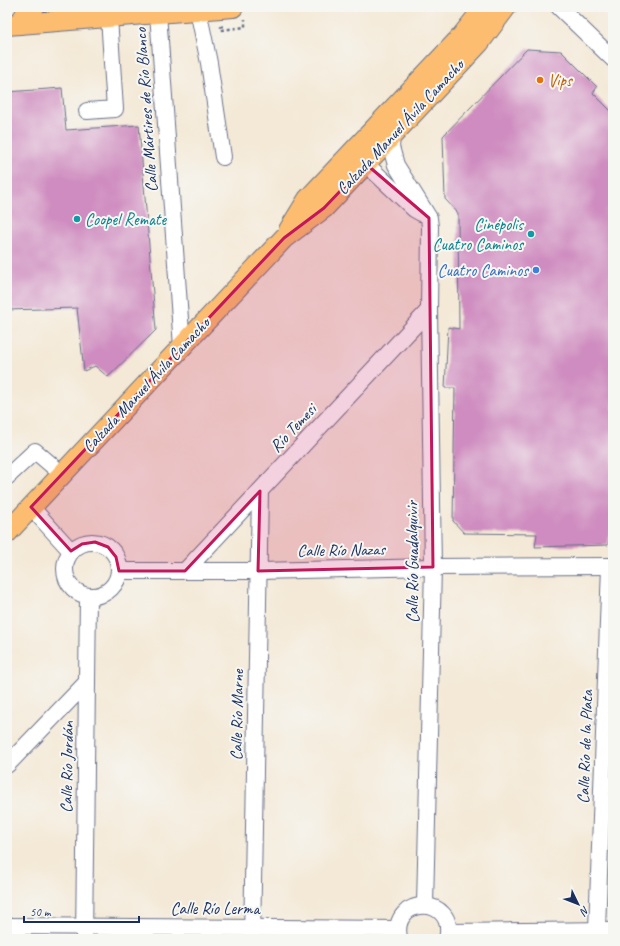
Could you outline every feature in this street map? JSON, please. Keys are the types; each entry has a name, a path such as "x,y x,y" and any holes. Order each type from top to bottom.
{"main road":[{"path":"13,25 29,9 34,7"},
{"path":"13,25 233,7"},
{"name":"Calzada Manuel Ávila Camacho","path":"284,238 308,199 461,37 484,7"},
{"name":"Calzada Manuel Ávila Camacho","path":"7,533 284,238 324,208 366,164 479,43 506,7"},
{"path":"330,176 353,161 360,160 366,164"}],"street":[{"path":"559,7 613,59"},
{"path":"198,10 209,63 223,157"},
{"name":"Calle Mártires de Río Blanco","path":"158,13 182,347"},
{"path":"87,111 115,109 109,17"},
{"name":"Calle Río Guadalquivir","path":"392,136 391,147 396,164 429,218 430,227 429,310 433,567 425,905"},
{"path":"366,164 414,209 429,218"},
{"name":"Río Temesi","path":"185,571 429,310"},
{"path":"7,477 35,451 62,474"},
{"name":"Calle Río Marne","path":"252,933 260,491"},
{"path":"31,507 71,552"},
{"path":"95,542 108,547 116,557 119,570 117,580 111,589 103,594 93,597 83,596 72,589 65,577 65,563 71,552 82,544 95,542"},
{"name":"Calle Río Nazas","path":"119,570 258,571 433,567 612,566"},
{"name":"Calle Río de la Plata","path":"605,930 612,566"},
{"name":"Calle Río Jordán","path":"84,933 88,596"},
{"path":"7,765 87,682"},
{"path":"399,934 400,921 404,914 417,906 425,905 433,906 440,910 445,916 448,924 448,935 520,935 605,930"},
{"name":"Calle Río Lerma","path":"7,926 84,933 399,934"}],"highlighted area":[{"path":"366,164 429,218 433,567 258,571 260,491 185,571 119,571 116,557 108,547 95,542 82,544 71,551 31,507 284,238 324,208"}],"building":[{"name":"Cuatro Caminos","path":"527,49 561,51 597,87 593,93 613,113 613,531 610,531 608,545 535,547 537,534 464,533 453,521 455,388 445,388 448,327 459,329 458,213 445,199 443,136"},
{"name":"Coopel Remate","path":"62,88 66,130 139,125 156,330 108,377 95,366 84,371 77,308 7,310 7,92"}],"place":[{"name":"Vips","path":"540,80"},
{"name":"Coopel Remate","path":"77,219"},
{"name":"Cinépolis Cuatro Caminos","path":"531,234"},
{"name":"Cuatro Caminos","path":"536,270"}]}
